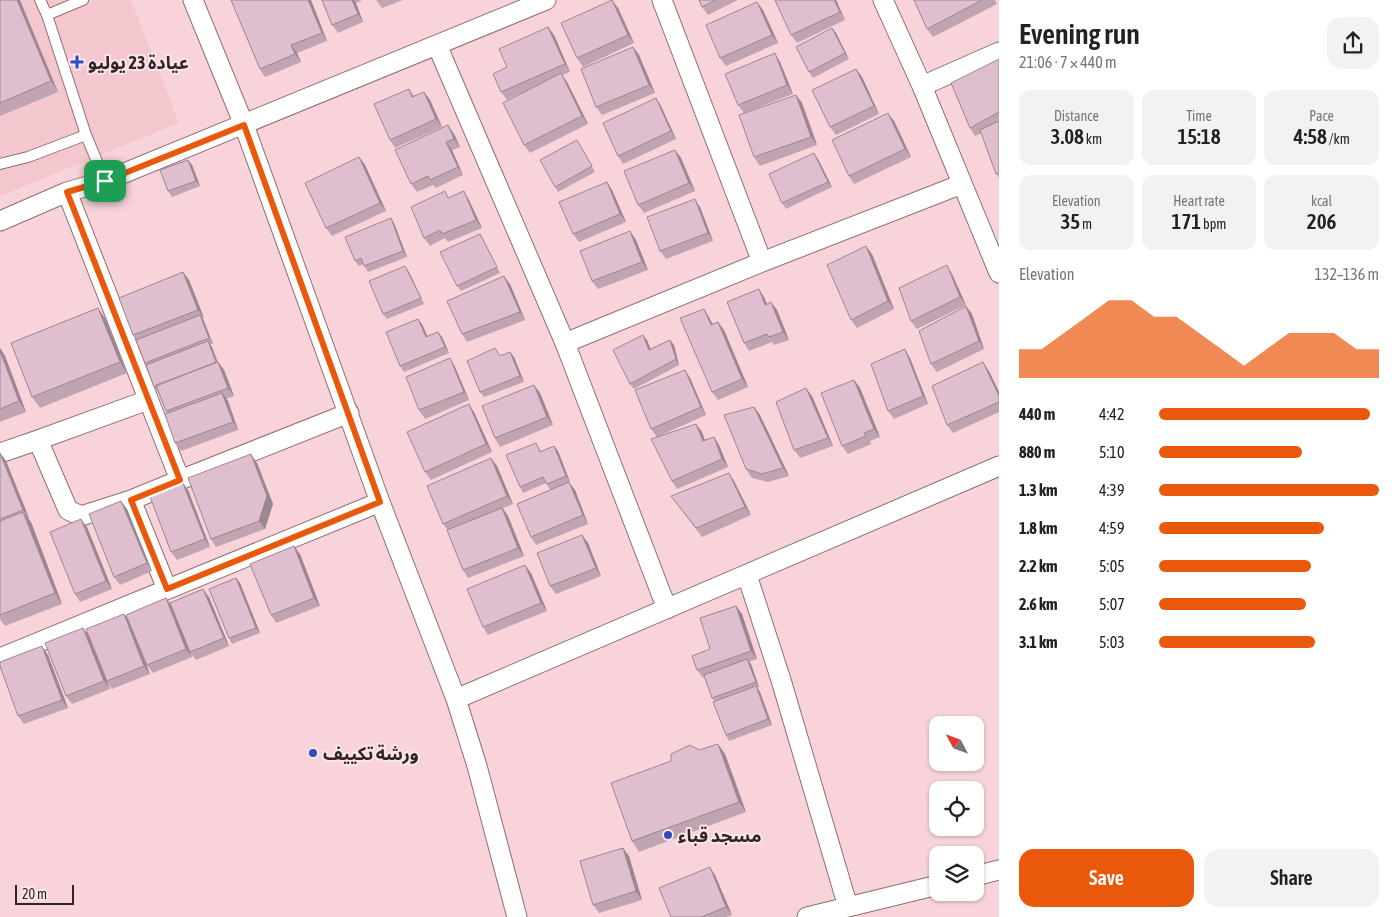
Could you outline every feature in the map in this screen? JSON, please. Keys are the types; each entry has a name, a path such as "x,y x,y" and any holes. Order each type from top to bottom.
{"street":[{"path":"193,0 244,125 380,502 456,699 518,917"},
{"path":"0,221 67,192 105,181 244,125 546,0"},
{"path":"662,0 762,262"},
{"path":"883,0 922,86 999,273"},
{"path":"437,45 565,343 667,609"},
{"path":"922,86 999,52"},
{"path":"565,343 762,262 962,184"},
{"path":"67,192 180,480"},
{"path":"0,453 148,400"},
{"path":"38,440 68,510 81,516 131,500 349,413"},
{"path":"456,699 999,466"},
{"path":"131,500 167,589"},
{"path":"0,658 380,502"},
{"path":"747,575 781,680 848,907"},
{"path":"984,874 999,870"},
{"path":"807,917 929,887"}],"lane":[{"path":"40,0 47,14 86,136 105,181"},
{"path":"47,14 83,0"},
{"path":"0,164 28,157 86,136"}],"shaded area":[{"name":"عيادة 23 يوليو","path":"0,0 131,0 179,123 0,196"}],"building":[{"path":"0,0 17,0 51,81 0,103"},
{"path":"231,0 308,0 322,33 291,45 295,54 260,69"},
{"path":"322,0 352,0 358,14 332,25"},
{"path":"612,0 628,35 577,58 561,23"},
{"path":"699,0 716,0 702,7"},
{"path":"775,0 834,0 840,12 791,35"},
{"path":"914,0 982,0 927,29"},
{"path":"757,2 772,35 720,58 706,25"},
{"path":"548,27 565,64 501,92 493,74 507,67 499,49"},
{"path":"832,28 845,53 809,72 796,47"},
{"path":"633,47 649,85 596,107 581,69"},
{"path":"775,53 787,85 738,105 725,74"},
{"path":"999,59 999,112 970,128 951,83"},
{"path":"856,69 874,106 830,127 812,90"},
{"path":"561,73 582,116 524,145 503,103"},
{"path":"409,89 412,97 424,92 436,119 390,140 374,104"},
{"path":"796,95 811,137 754,157 739,115"},
{"path":"656,98 671,131 618,156 603,123"},
{"path":"888,113 905,149 849,176 832,140"},
{"path":"999,121 999,172 996,174 980,130"},
{"path":"448,125 454,139 446,142 458,167 430,180 428,176 411,184 395,150"},
{"path":"577,140 592,166 555,187 540,160"},
{"path":"675,150 689,183 638,205 624,171"},
{"path":"814,153 828,182 782,203 769,174"},
{"path":"359,157 380,203 326,228 305,183"},
{"path":"188,160 196,181 168,191 160,170"},
{"path":"607,182 620,214 573,234 559,202"},
{"path":"445,191 448,198 464,191 476,220 442,234 440,230 424,238 411,207"},
{"path":"695,199 708,233 660,251 647,217"},
{"path":"391,218 403,251 364,266 361,258 355,261 345,237"},
{"path":"630,231 642,262 592,281 580,251"},
{"path":"480,234 497,267 457,286 440,252"},
{"path":"866,246 888,301 851,320 827,265"},
{"path":"947,265 960,297 911,321 899,288"},
{"path":"405,266 421,298 383,314 369,281"},
{"path":"183,272 198,310 133,335 119,298"},
{"path":"504,276 520,312 462,334 447,301"},
{"path":"759,289 765,305 771,302 783,332 769,337 767,334 744,343 727,302"},
{"path":"966,306 979,341 931,364 919,331"},
{"path":"98,308 120,362 32,397 11,343"},
{"path":"704,309 711,325 718,322 742,379 712,392 680,318"},
{"path":"200,315 209,338 145,363 136,340"},
{"path":"418,319 426,337 438,332 445,347 400,366 386,332"},
{"path":"643,335 649,350 670,340 676,359 630,384 613,350"},
{"path":"208,341 216,362 154,387 146,365"},
{"path":"495,348 500,356 510,352 520,376 480,392 467,361"},
{"path":"905,349 923,396 888,411 871,364"},
{"path":"0,351 19,401 0,409"},
{"path":"450,358 464,392 419,410 406,377"},
{"path":"218,362 228,388 166,411 156,385"},
{"path":"983,362 999,396 999,402 947,425 932,386"},
{"path":"685,370 701,407 651,429 635,390"},
{"path":"854,380 874,429 864,433 866,436 842,446 821,393"},
{"path":"534,385 547,417 495,438 482,406"},
{"path":"806,388 828,438 794,450 776,402"},
{"path":"222,393 233,422 175,443 165,414"},
{"path":"469,404 486,444 425,472 407,432"},
{"path":"754,407 783,468 762,474 746,469 724,415"},
{"path":"696,424 703,441 714,437 722,459 672,481 651,439"},
{"path":"536,443 540,452 554,446 566,476 547,484 543,477 520,487 506,455"},
{"path":"0,453 23,510 0,519"},
{"path":"251,454 267,496 259,521 211,539 188,478"},
{"path":"491,458 507,496 443,524 427,486"},
{"path":"729,473 745,507 696,528 671,496"},
{"path":"182,481 205,539 171,552 149,494"},
{"path":"569,482 583,515 531,537 517,504"},
{"path":"121,501 147,563 114,577 89,514"},
{"path":"502,508 518,548 463,570 447,530"},
{"path":"23,512 55,593 0,615 0,521"},
{"path":"81,519 106,581 75,594 50,532"},
{"path":"582,535 596,568 550,586 537,553"},
{"path":"294,546 314,598 271,615 250,564"},
{"path":"525,565 541,603 483,627 467,589"},
{"path":"236,578 256,628 229,638 209,589"},
{"path":"203,589 224,638 190,652 170,603"},
{"path":"166,598 186,649 147,665 126,615"},
{"path":"736,606 751,651 697,670 692,656 710,649 700,618"},
{"path":"124,614 144,666 107,681 86,629"},
{"path":"83,628 104,681 66,696 45,643"},
{"path":"42,646 62,700 18,716 0,662"},
{"path":"747,659 756,682 712,698 704,675"},
{"path":"756,686 768,719 726,735 713,702"},
{"path":"718,744 739,802 632,841 611,783 671,761 671,754 690,745 699,750"},
{"path":"623,848 636,891 593,905 580,861"},
{"path":"710,867 726,907 701,917 671,917 659,888"}],"place":[{"name":"عيادة 23 يوليو","path":"77,62"},
{"name":"ورشة تكييف","path":"313,753"},
{"name":"مسجد قباء","path":"668,835"}],"route":[{"path":"244,125 380,502 167,589 131,500 180,480 67,192 105,181 244,125"}]}
